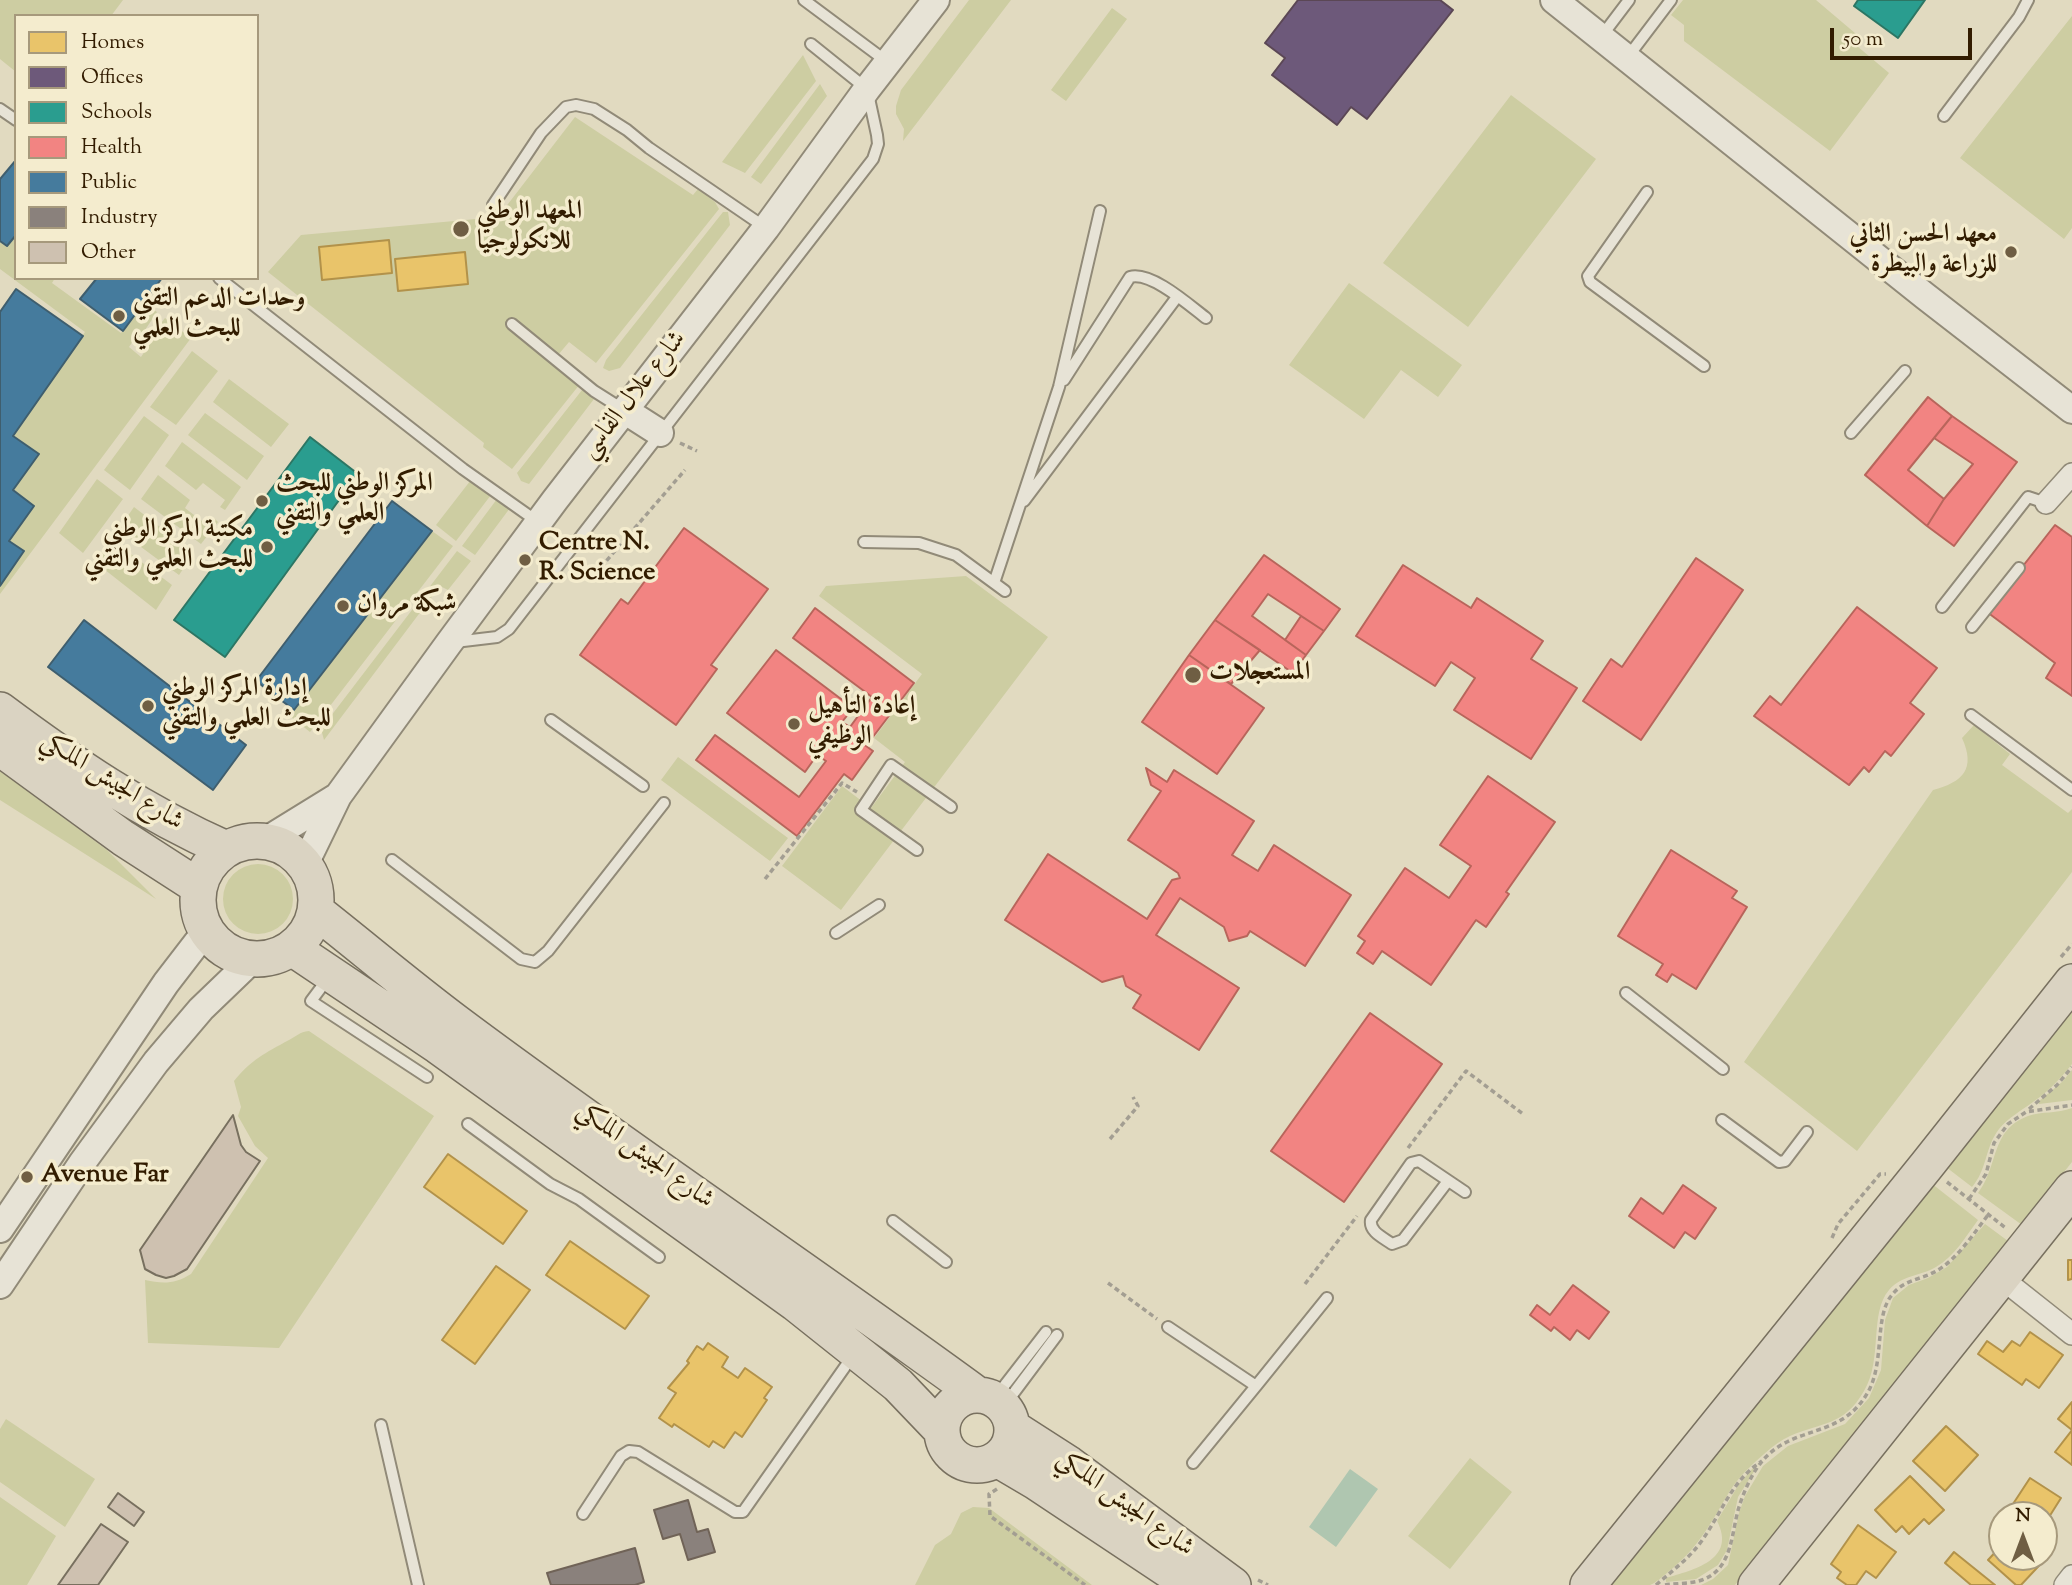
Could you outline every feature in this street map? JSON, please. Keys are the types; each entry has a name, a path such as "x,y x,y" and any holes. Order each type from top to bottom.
{"main road":[{"name":"شارع الجيش الملكي","path":"0,710 67,759 143,808 226,849"},
{"name":"شارع الجيش الملكي","path":"0,748 123,838 199,887"},
{"path":"252,841 265,841 281,845 305,864 315,887 316,911 303,938 292,948 273,957 253,959 234,955 218,945 206,931 200,917 199,887 208,866 226,849 252,841"},
{"name":"شارع الجيش الملكي","path":"316,911 457,1022 678,1183 802,1267 997,1407 1077,1470 1233,1585"},
{"name":"شارع الجيش الملكي","path":"292,948 438,1046 795,1303 898,1385 942,1431"},
{"path":"1588,1585 2072,982"},
{"path":"1756,1585 2072,1189"},
{"path":"970,1395 997,1407 1011,1440 1000,1472 985,1464 971,1464 959,1460 944,1442 942,1431 949,1408 970,1395"},
{"name":"شارع الجيش الملكي","path":"1000,1472 1036,1482 1191,1585"}],"street":[{"name":"شارع علال الفاسي","path":"305,864 338,796 449,643 538,522 766,228 867,89 936,0"},
{"path":"1554,0 1924,296 2070,405"},
{"path":"624,410 660,433"},
{"path":"2046,503 2072,474"},
{"name":"شارع علال الفاسي","path":"265,841 338,796"},
{"path":"0,1229 166,983 206,931"},
{"path":"0,1285 82,1163 156,1062 201,1009 253,959"},
{"path":"2000,1277 2072,1334"},
{"path":"2065,1585 2072,1576"}],"lane":[{"path":"804,0 888,63"},
{"path":"1601,37 1629,0"},
{"path":"1627,58 1671,0"},
{"path":"1944,116 2019,17 2028,0"},
{"path":"449,643 497,637 509,629 873,159 878,144 867,89 811,44"},
{"path":"493,205 541,133 566,107 576,105 594,109 616,123 766,228"},
{"path":"1647,192 1588,276 1590,282 1704,366"},
{"path":"994,583 1059,387 1100,211"},
{"path":"1059,387 1130,277 1136,275 1152,279 1206,318"},
{"path":"222,280 463,469 538,522"},
{"path":"1018,508 1177,297"},
{"path":"512,324 594,391 624,410"},
{"path":"1851,433 1905,371"},
{"path":"1942,607 2028,497 2046,503"},
{"path":"864,542 919,543 956,555 1005,591"},
{"path":"1972,627 2019,568"},
{"path":"1970,715 2072,790"},
{"path":"551,720 643,786"},
{"path":"917,850 861,810 891,765 951,807"},
{"path":"392,860 522,959 535,961 548,951 664,803"},
{"path":"836,933 879,905"},
{"path":"330,974 311,1001 427,1077"},
{"path":"1626,993 1723,1069"},
{"path":"1722,1120 1779,1162 1785,1161 1807,1132"},
{"path":"468,1124 550,1184 579,1199 659,1257"},
{"path":"1448,1181 1404,1240 1392,1244 1373,1231 1371,1220 1415,1161 1419,1161 1465,1192"},
{"path":"893,1221 946,1262"},
{"path":"1193,1463 1327,1298"},
{"path":"1168,1327 1256,1386"},
{"path":"997,1407 1051,1333"},
{"path":"583,1514 621,1456 629,1451 638,1452 735,1512 743,1512 855,1352"},
{"path":"381,1425 418,1585"}],"path":[{"path":"601,568 685,470"},
{"path":"765,880 842,783 869,799"},
{"path":"1969,1199 1983,1180 1991,1151 2000,1133 2057,1085 2072,1067"},
{"path":"1110,1139 1138,1106 1133,1097"},
{"path":"2026,1112 2072,1104"},
{"path":"1927,1165 2028,1245"},
{"path":"1656,1585 1676,1570 1697,1548 1729,1494 1745,1474 1789,1440 1832,1426 1854,1410 1868,1392 1876,1373 1882,1316 1888,1300 1907,1282 1927,1276 1944,1265 1988,1215"},
{"path":"1108,1283 1168,1327"},
{"path":"1665,1585 1701,1580 1720,1568 1728,1555 1743,1493 1763,1460"},
{"path":"1000,1472 989,1494 990,1516 1085,1585"}],"shaded area":[{"path":"0,0 123,0 112,14 14,14 14,70 0,59"},
{"path":"969,0 1011,0 903,141 904,129 896,114 901,90"},
{"path":"1683,0 1816,0 1862,39 1857,46 1889,73 1830,151 1684,41 1684,25 1671,15"},
{"path":"1112,8 1127,19 1066,101 1051,90"},
{"path":"2072,16 2072,228 2064,239 1960,158"},
{"path":"803,55 816,81 745,173 722,162"},
{"path":"820,84 827,96 761,184 751,177"},
{"path":"1511,95 1596,159 1468,327 1383,263"},
{"path":"575,117 693,195 698,189 715,202 719,209 596,363 569,342 553,361 580,384 512,469 483,447 484,443 268,272 301,235 498,217"},
{"path":"723,212 728,212 730,225 620,368 609,371 603,368 606,360"},
{"path":"14,237 14,279 0,269 0,241 7,246"},
{"path":"15,280 54,280 52,283 121,333 144,302 157,312 139,339 135,338 129,347 141,357 147,348 144,345 165,318 191,338 0,594 0,586 24,551 9,541 34,506 13,490 39,454 13,436 85,332"},
{"path":"1349,283 1462,365 1438,397 1401,370 1364,419 1289,365"},
{"path":"192,351 218,371 176,425 150,407"},
{"path":"229,379 289,424 271,447 213,402"},
{"path":"582,390 589,392 594,399 529,484 521,481 517,473"},
{"path":"205,413 264,456 247,480 188,435"},
{"path":"144,416 169,435 130,490 104,470"},
{"path":"182,442 241,487 225,510 220,507 225,500 203,483 196,490 165,466"},
{"path":"158,475 190,500 185,508 207,525 214,518 218,522 201,544 141,499"},
{"path":"474,476 494,491 456,541 436,525"},
{"path":"97,479 123,499 83,553 59,533"},
{"path":"497,499 510,508 475,555 462,546"},
{"path":"134,507 194,553 179,575 118,530"},
{"path":"432,531 453,546 310,732 290,716"},
{"path":"111,539 172,585 156,610 95,562"},
{"path":"457,551 471,561 448,590 440,586 324,740 321,729"},
{"path":"966,576 1048,637 841,910 782,866 842,786 871,808 905,762 874,738 922,674 819,596 826,586"},
{"path":"1974,725 2010,754 2002,765 2068,813 2072,809 2072,872 1857,1151 1744,1062 1933,790 1952,783 1964,773 1968,758 1962,738"},
{"path":"678,757 788,838 770,861 661,780"},
{"path":"0,771 107,850 156,899 0,800"},
{"path":"258,864 283,874 293,899 283,924 258,934 233,924 223,899 233,874"},
{"path":"2072,1007 2072,1064 2039,1098 1999,1129 1991,1143 1981,1173 1972,1187 1946,1167"},
{"path":"309,1031 434,1116 279,1348 148,1343 145,1280 169,1282 191,1274 268,1158 255,1146 238,1116 241,1107 234,1081 259,1058 300,1033"},
{"path":"2072,1070 2072,1100 2039,1104 2038,1102"},
{"path":"2072,1108 2072,1162 2022,1225 1978,1193 1985,1183 2001,1139 2016,1122 2028,1116"},
{"path":"1931,1183 1978,1220 1960,1245 1943,1262 1900,1281 1889,1290 1879,1311 1870,1379 1856,1402 1840,1417 1790,1436 1760,1458 1735,1484 1692,1549 1657,1581 1650,1585 1608,1585"},
{"path":"1985,1224 2008,1241 1735,1585 1701,1585 1713,1579 1728,1565 1745,1496 1763,1466 1788,1446 1845,1424 1869,1398 1881,1370 1885,1320 1893,1298 1909,1285 1947,1267"},
{"path":"6,1419 95,1479 65,1527 0,1482 0,1429"},
{"path":"1470,1458 1512,1492 1450,1569 1408,1536"},
{"path":"1753,1468 1755,1470 1738,1497 1727,1550 1718,1565 1696,1579 1666,1582 1666,1578 1699,1567 1717,1554 1722,1534 1717,1521 1739,1484"},
{"path":"1350,1469 1378,1489 1336,1547 1309,1527"},
{"path":"0,1497 56,1536 27,1585 0,1585"},
{"path":"973,1507 989,1508 1092,1585 915,1585 935,1545 951,1534 961,1513"}],"building: Homes":[{"path":"389,240 392,273 322,280 319,247"},
{"path":"465,252 468,284 398,291 395,259"},
{"path":"448,1154 527,1211 503,1244 424,1187"},
{"path":"570,1241 649,1296 625,1329 546,1275"},
{"path":"2068,1260 2072,1260 2072,1279 2068,1280"},
{"path":"496,1266 530,1290 475,1364 442,1340"},
{"path":"2030,1332 2063,1355 2039,1388 2026,1379 2022,1385 1978,1354 1987,1341 2003,1352 2012,1341 2020,1346"},
{"path":"708,1343 728,1357 722,1367 738,1378 745,1368 772,1387 764,1398 767,1400 742,1437 735,1432 724,1448 713,1441 709,1447 674,1424 672,1427 659,1418 676,1393 668,1388 689,1363 687,1361 697,1346 703,1350"},
{"path":"2072,1402 2072,1430 2058,1419"},
{"path":"1946,1426 1978,1455 1945,1491 1913,1461"},
{"path":"2072,1430 2072,1465 2055,1452"},
{"path":"1910,1476 1944,1510 1929,1524 1924,1519 1909,1534 1902,1526 1896,1532 1875,1510"},
{"path":"2030,1478 2061,1498 2058,1503 2015,1501"},
{"path":"1858,1525 1896,1552 1876,1578 1866,1571 1856,1585 1847,1585 1837,1578 1841,1572 1831,1564"},
{"path":"1954,1552 1995,1585 1971,1585 1945,1563"},
{"path":"2000,1571 2034,1571 2021,1585 2016,1585"}],"building: Offices":[{"path":"1298,0 1440,0 1453,10 1367,119 1351,107 1337,125 1272,75 1285,58 1265,43"}],"building: Schools":[{"path":"1858,0 1925,0 1898,38 1854,6"},
{"name":"مكتبة المركز الوطني للبحث العلمي والتقني","path":"310,437 358,474 225,657 174,620"}],"building: Health":[{"path":"1928,397 1952,416 1908,470 1944,499 1927,526 1865,475"},
{"path":"1952,416 2017,462 1954,546 1927,526 1944,499 1973,464 1934,438"},
{"path":"2055,525 2072,537 2072,696 2046,678 2055,663 1987,612"},
{"path":"684,528 768,589 711,665 717,669 676,725 580,655 621,599 628,604"},
{"path":"1264,555 1340,609 1324,631 1268,594 1252,616 1306,655 1293,673 1215,620"},
{"path":"1696,558 1743,590 1641,740 1583,701 1611,659 1622,667"},
{"path":"1403,565 1471,608 1477,598 1543,641 1531,659 1577,688 1531,759 1454,710 1475,678 1451,662 1435,686 1356,636"},
{"path":"1857,607 1937,668 1910,703 1924,714 1891,756 1885,751 1869,772 1864,767 1849,785 1754,716 1770,696 1781,705"},
{"name":"إعادة التأهيل الوظيفي","path":"815,608 914,683 866,746 873,751 852,780 844,774 797,836 696,760 715,735 799,797 826,761 817,755 805,772 727,713 776,650 853,708 842,722 850,727 872,697 793,638"},
{"path":"1301,616 1324,631 1306,655 1285,640"},
{"path":"1215,620 1260,650 1231,684 1189,655"},
{"path":"1189,655 1264,708 1217,774 1142,722"},
{"path":"1146,768 1167,782 1174,770 1254,821 1232,855 1258,871 1274,845 1351,895 1305,966 1250,931 1247,936 1229,941 1224,927 1180,898 1156,935 1239,988 1199,1050 1133,1008 1141,995 1126,986 1123,976 1102,982 1005,920 1048,854 1147,919 1172,880 1180,878 1178,873 1128,840 1161,791 1151,785"},
{"path":"1488,776 1555,822 1506,892 1509,894 1486,927 1476,920 1431,985 1382,951 1373,964 1357,953 1365,941 1358,936 1405,868 1449,898 1471,866 1440,845"},
{"path":"1671,850 1737,891 1732,898 1747,907 1696,989 1672,974 1667,982 1656,975 1663,964 1618,936"},
{"path":"1370,1013 1442,1064 1344,1202 1271,1151"},
{"path":"1683,1185 1716,1208 1695,1239 1685,1232 1674,1248 1629,1216 1641,1198 1663,1214"},
{"path":"1573,1285 1609,1312 1589,1339 1577,1330 1570,1340 1554,1327 1551,1331 1530,1315 1537,1305 1550,1315"}],"building: Public":[{"path":"14,162 14,237 7,246 0,241 0,179"},
{"name":"وحدات الدعم التقني للبحث العلمي","path":"95,280 161,280 123,331 80,299"},
{"path":"16,289 83,336 13,436 39,454 13,490 34,506 9,541 24,551 0,586 0,312"},
{"name":"شبكة مروان","path":"392,501 432,531 294,710 256,681"},
{"name":"إدارة المركز الوطني للبحث العلمي والتقني","path":"84,620 246,745 213,790 48,667"}],"building: Industry":[{"path":"688,1500 697,1532 708,1529 715,1552 688,1560 680,1534 663,1539 654,1510"},
{"path":"635,1548 644,1582 635,1585 551,1585 547,1573"}],"building: Other":[{"path":"233,1115 241,1145 246,1152 260,1161 187,1269 166,1278 156,1275 145,1269 140,1250"},
{"path":"118,1493 144,1512 134,1526 108,1507"},
{"path":"101,1524 128,1542 98,1585 58,1585"}],"place":[{"name":"المعهد الوطني للانكولوجيا","path":"461,229"},
{"name":"معهد الحسن الثاني للزراعة والبيطرة","path":"2011,252"},
{"name":"وحدات الدعم التقني للبحث العلمي","path":"119,316"},
{"name":"المركز الوطني للبحث العلمي والتقني","path":"262,501"},
{"name":"مكتبة المركز الوطني للبحث العلمي والتقني","path":"267,547"},
{"name":"Centre N. R. Science","path":"525,560"},
{"name":"شبكة مروان","path":"343,606"},
{"name":"المستعجلات","path":"1193,675"},
{"name":"إدارة المركز الوطني للبحث العلمي والتقني","path":"148,706"},
{"name":"إعادة التأهيل الوظيفي","path":"794,724"},
{"name":"Avenue Far","path":"27,1177"}]}
